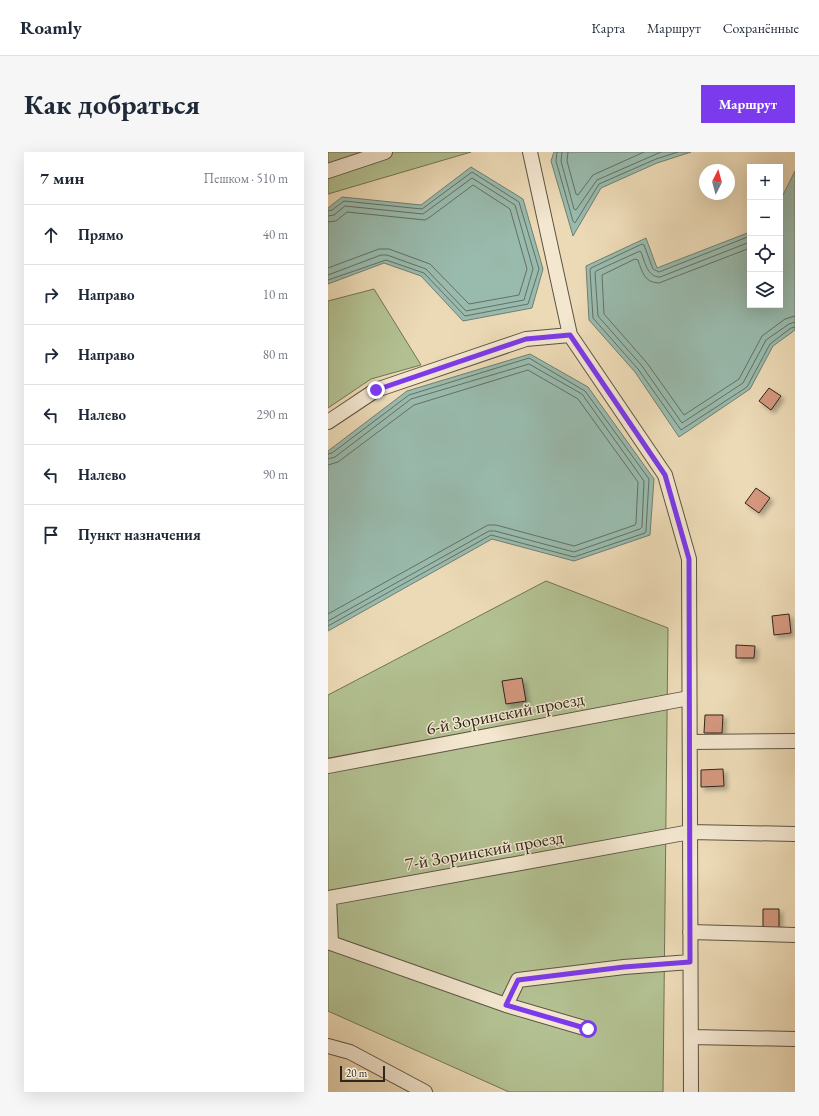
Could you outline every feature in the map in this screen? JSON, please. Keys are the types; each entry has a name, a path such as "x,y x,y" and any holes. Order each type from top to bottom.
{"street":[{"path":"328,171 385,152"},
{"path":"530,152 570,335 665,475 689,559 691,1092"},
{"path":"328,422 376,390 526,339 570,335"},
{"name":"6-й Зоринский проезд","path":"328,766 689,698"},
{"path":"690,742 795,740"},
{"path":"690,832 795,834"},
{"name":"7-й Зоринский проезд","path":"329,943 329,898 690,832"},
{"path":"690,932 795,935"},
{"path":"329,943 506,1005 588,1029"},
{"path":"506,1005 518,980 624,967 690,962"},
{"path":"691,1037 795,1039"},
{"path":"328,1046 350,1052 425,1092"}],"green space":[{"path":"328,152 471,152 328,194"},
{"path":"374,289 421,365 371,379 328,408 328,301"},
{"path":"546,581 668,628 663,1092 509,1092 328,1011 328,695"}],"water":[{"path":"554,152 691,152 657,163 601,188 573,236 551,161"},
{"path":"471,167 523,199 543,269 532,308 463,321 421,276 384,263 328,284 328,208 342,197 421,205"},
{"path":"795,171 795,330 773,346 750,389 679,437 635,372 589,320 586,266 646,238 657,268 747,233 747,308 783,308 783,195"},
{"path":"530,354 588,387 654,479 650,535 574,561 492,539 328,631 328,451 407,391"}],"building":[{"path":"769,388 781,396 771,410 759,401"},
{"path":"756,488 770,498 759,513 745,503"},
{"path":"789,614 791,633 774,635 772,616"},
{"path":"736,645 755,646 754,658 736,658"},
{"path":"522,678 526,701 506,704 502,681"},
{"path":"705,715 723,715 722,733 704,733"},
{"path":"723,769 724,786 701,787 701,770"},
{"path":"763,909 779,909 779,933 763,932"}],"route":[{"path":"376,390 526,339 570,335 665,475 689,559 690,962 624,967 518,980 506,1005 588,1029"}]}
